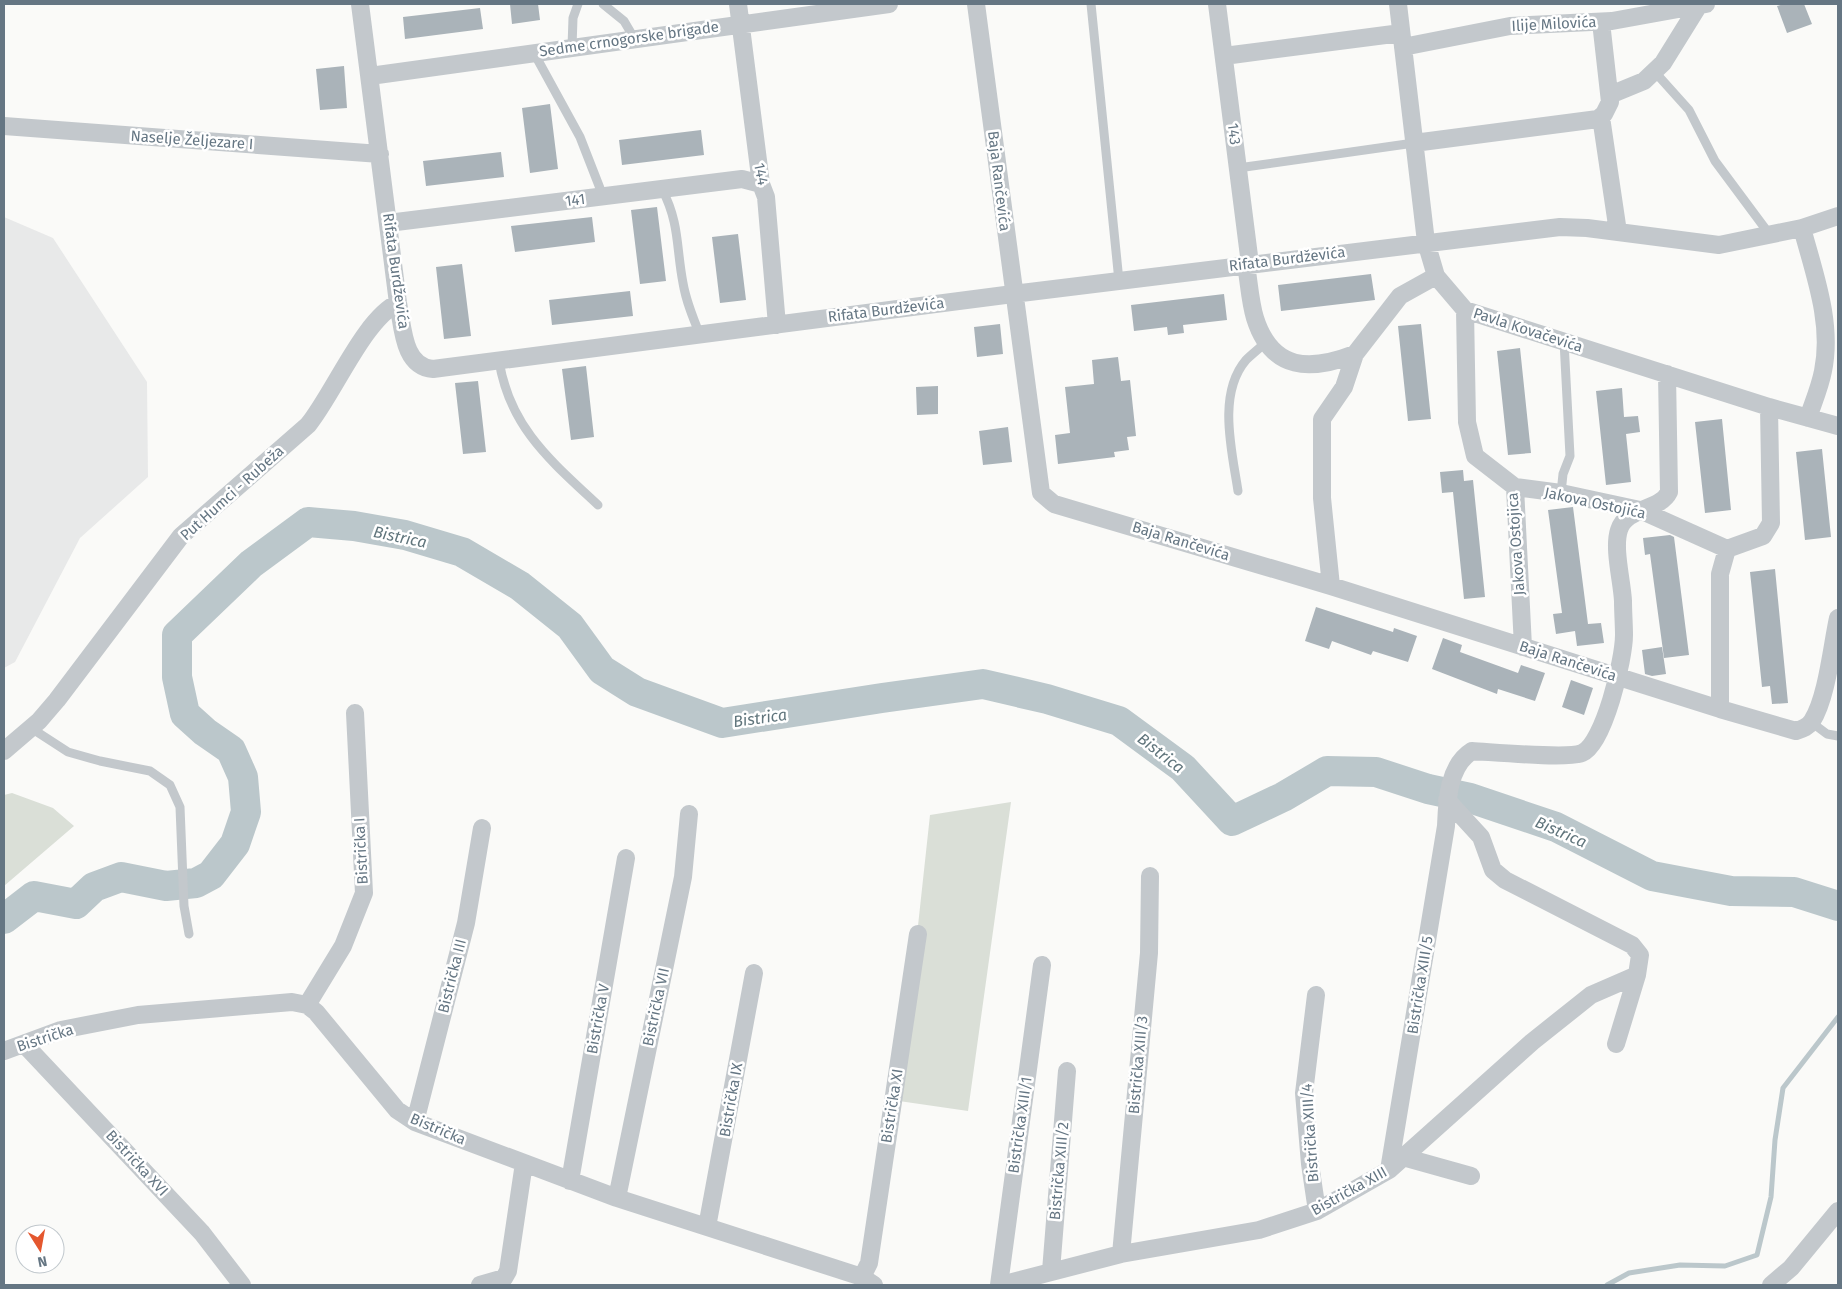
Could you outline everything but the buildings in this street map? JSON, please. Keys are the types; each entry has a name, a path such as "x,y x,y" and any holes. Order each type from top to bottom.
{"street":[{"name":"Rifata Burdževića","path":"360,4 398,303 408,349 418,365 433,369 1248,264 1560,227 1587,228 1719,245 1802,228 1838,216"},
{"name":"144","path":"738,4 761,184 766,197 777,325"},
{"name":"Sedme crnogorske brigade","path":"370,76 741,23 889,4"},
{"name":"Baja Rančevića","path":"976,4 1041,494 1054,504 1331,586 1720,709 1796,731 1805,728 1811,722"},
{"name":"143","path":"1217,4 1255,318 1266,342"},
{"name":"Pavla Kovačevića","path":"1398,4 1426,242 1436,276 1465,310 1769,407 1838,426"},
{"name":"Ilije Milovića","path":"1224,56 1402,40 1518,25 1601,22 1629,11 1702,4"},
{"path":"1610,95 1644,81 1663,63 1702,4"},
{"path":"1414,144 1578,124 1598,119 1610,102 1601,22"},
{"path":"1601,116 1618,232"},
{"name":"Naselje Željezare I","path":"4,126 380,154"},
{"name":"141","path":"388,223 742,179 761,184"},
{"path":"1802,228 1823,308 1823,370 1808,418"},
{"path":"1331,586 1322,498 1322,419 1344,388 1355,354 1400,296 1436,276"},
{"name":"Put Humci - Rubeža","path":"4,751 31,728 57,700 181,536 308,424 322,407 372,325 385,309 398,303"},
{"name":"Jakova Ostojica","path":"1465,310 1467,422 1474,456 1515,488 1523,647"},
{"path":"1266,342 1280,356 1296,364 1315,366 1355,354"},
{"path":"1824,357 1838,372"},
{"path":"1619,677 1624,636 1618,546 1619,529 1628,518 1640,510 1662,501 1669,492 1667,374"},
{"path":"1720,709 1720,574 1727,549 1763,536 1771,523 1769,407"},
{"name":"Jakova Ostojića","path":"1515,488 1561,493 1640,510 1727,549"},
{"path":"1811,722 1819,707 1838,618"},
{"name":"Bistrička XIII/5","path":"1389,1170 1446,826 1447,800 1453,775 1464,758 1472,751 1582,754 1594,743 1619,677"},
{"name":"Bistrička I","path":"306,1004 343,946 364,893 355,713"},
{"path":"1447,800 1480,837 1494,870 1505,880 1632,945 1640,955 1637,975 1616,1044"},
{"name":"Bistrička VII","path":"616,1198 683,877 690,814"},
{"name":"Bistrička III","path":"415,1122 466,923 482,828"},
{"name":"Bistrička V","path":"570,1181 626,858"},
{"name":"Bistrička XIII/3","path":"1121,1254 1149,953 1151,916 1150,876"},
{"name":"Bistrička XI","path":"863,1283 868,1262 918,934"},
{"name":"Bistrička XIII/1","path":"1000,1285 1042,965"},
{"name":"Bistrička IX","path":"707,1227 754,973"},
{"name":"Bistrička XIII","path":"1000,1285 1121,1254 1259,1230 1318,1211 1389,1170 1532,1042 1591,995 1637,975"},
{"name":"Bistrička XIII/4","path":"1316,995 1304,1093 1310,1164 1318,1211"},
{"name":"Bistrička","path":"4,1051 25,1045 61,1030 138,1015 292,1002 306,1004 349,1050 397,1110 415,1122 616,1198 707,1227 863,1283"},
{"name":"Bistrička XVI","path":"25,1045 202,1233 242,1285"},
{"name":"Bistrička XIII/2","path":"1051,1271 1067,1071"},
{"path":"1403,1157 1471,1176"},
{"path":"480,1285 497,1282 504,1278 508,1271 524,1164"},
{"path":"1771,1285 1791,1268 1838,1211"}],"lane":[{"path":"572,47 573,18 578,4"},
{"path":"603,4 624,21 634,38"},
{"path":"1092,4 1119,281"},
{"path":"534,52 580,136 604,196"},
{"path":"1654,71 1689,110 1715,161 1770,235"},
{"path":"1238,168 1414,144"},
{"path":"662,189 673,214 677,230 682,282 691,315 700,335"},
{"path":"1561,493 1564,474 1570,456 1564,341"},
{"path":"1238,491 1229,414 1231,398 1235,383 1245,361 1266,342"},
{"path":"500,361 510,402 529,436 542,452 598,505"},
{"path":"1811,722 1827,734 1838,736"},
{"path":"31,728 68,752 84,758 150,771 164,779 175,792 180,807 184,906 189,934"}],"shaded area":[{"path":"4,217 53,238 147,382 148,477 80,538 15,662 4,668"},
{"path":"12,793 53,808 74,826 4,886 4,795"},
{"path":"1011,802 968,1111 899,1101 930,815"}],"waterway":[{"name":"Bistrica","path":"4,919 34,896 76,904 94,887 121,877 166,886 196,883 211,875 235,844 246,812 243,777 231,750 205,732 185,714 177,677 177,635 251,564 308,522 354,526 405,535 462,552 520,586 570,626 602,670 637,692 722,723 983,684 1047,699 1119,721 1183,768 1232,821 1283,797 1327,771 1376,772 1428,789 1470,798 1556,827 1652,876 1731,891 1794,892 1838,906"},
{"path":"1607,1285 1629,1273 1680,1265 1725,1266 1757,1255 1771,1197 1775,1140 1783,1088 1838,1017"}]}
